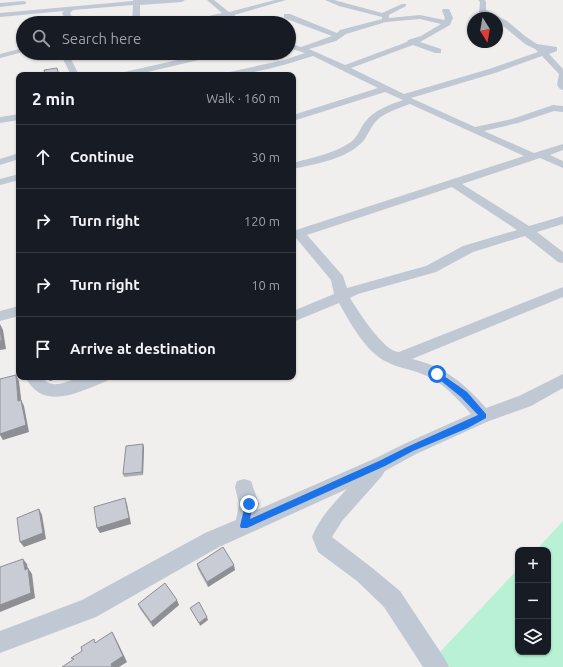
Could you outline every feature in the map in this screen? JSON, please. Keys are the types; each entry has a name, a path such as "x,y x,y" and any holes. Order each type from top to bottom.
{"street":[{"path":"0,15 136,2 182,0"},
{"path":"210,0 232,16"},
{"path":"218,16 283,0"},
{"path":"328,0 386,18"},
{"path":"481,0 483,2 483,12"},
{"path":"40,11 55,3 66,1"},
{"path":"16,14 18,8 27,2"},
{"path":"0,5 27,2"},
{"path":"136,2 136,16"},
{"path":"386,18 404,5"},
{"path":"68,16 66,13 71,8"},
{"path":"446,11 448,23"},
{"path":"302,50 326,42 350,30 386,18 420,17 448,23"},
{"path":"296,20 338,36"},
{"path":"503,21 541,51 563,74 561,85 563,87"},
{"path":"344,68 399,48 441,28 448,23"},
{"path":"411,42 438,51"},
{"path":"296,48 313,53 385,89 474,130 563,165"},
{"path":"296,165 329,156 347,148 361,138 369,124 378,114 406,99 492,71 541,51 558,48"},
{"path":"0,56 16,52"},
{"path":"296,58 313,53"},
{"path":"68,60 74,72"},
{"path":"137,72 189,60"},
{"path":"242,72 291,60"},
{"path":"296,117 385,89"},
{"path":"474,130 515,121 555,107 563,109"},
{"path":"0,120 16,117"},
{"path":"483,416 464,394 437,374 427,369 403,363 397,359 388,357 359,325 341,295 338,279 296,234 563,147"},
{"path":"0,162 16,157"},
{"path":"0,182 16,178"},
{"path":"454,183 526,230 563,259"},
{"path":"296,316 317,308 341,295 376,284 424,272 440,266 468,249 526,230 563,220"},
{"path":"397,359 563,292"},
{"path":"34,380 43,389 56,390 63,390 92,380"},
{"path":"0,642 88,610 212,540 382,464 410,449 483,416 525,401 563,380"},
{"path":"382,464 335,515 325,528 322,537 325,545 364,574 392,599 437,667"},
{"path":"244,487 249,504 244,526"}],"green space":[{"path":"563,521 563,667 426,667 515,572 515,655 551,655 551,547 539,547"}],"building":[{"path":"57,68 58,72 44,72 44,70"},
{"path":"0,329 2,340 0,341"},
{"path":"16,375 18,401 21,400 26,425 0,434 0,379"},
{"path":"143,444 142,472 123,474 126,446"},
{"path":"125,498 129,518 97,528 94,507"},
{"path":"39,509 43,533 20,542 17,518"},
{"path":"223,547 234,565 207,582 197,564"},
{"path":"23,559 25,570 28,568 31,593 0,605 0,567"},
{"path":"165,583 177,600 151,622 138,604"},
{"path":"199,602 207,617 199,623 190,608"},
{"path":"112,632 123,656 111,664 112,667 62,667 74,659 71,658 82,651 81,647 94,639 95,643"}],"route":[{"path":"249,504 244,526 382,464 410,449 483,416 464,394 437,374"}]}
